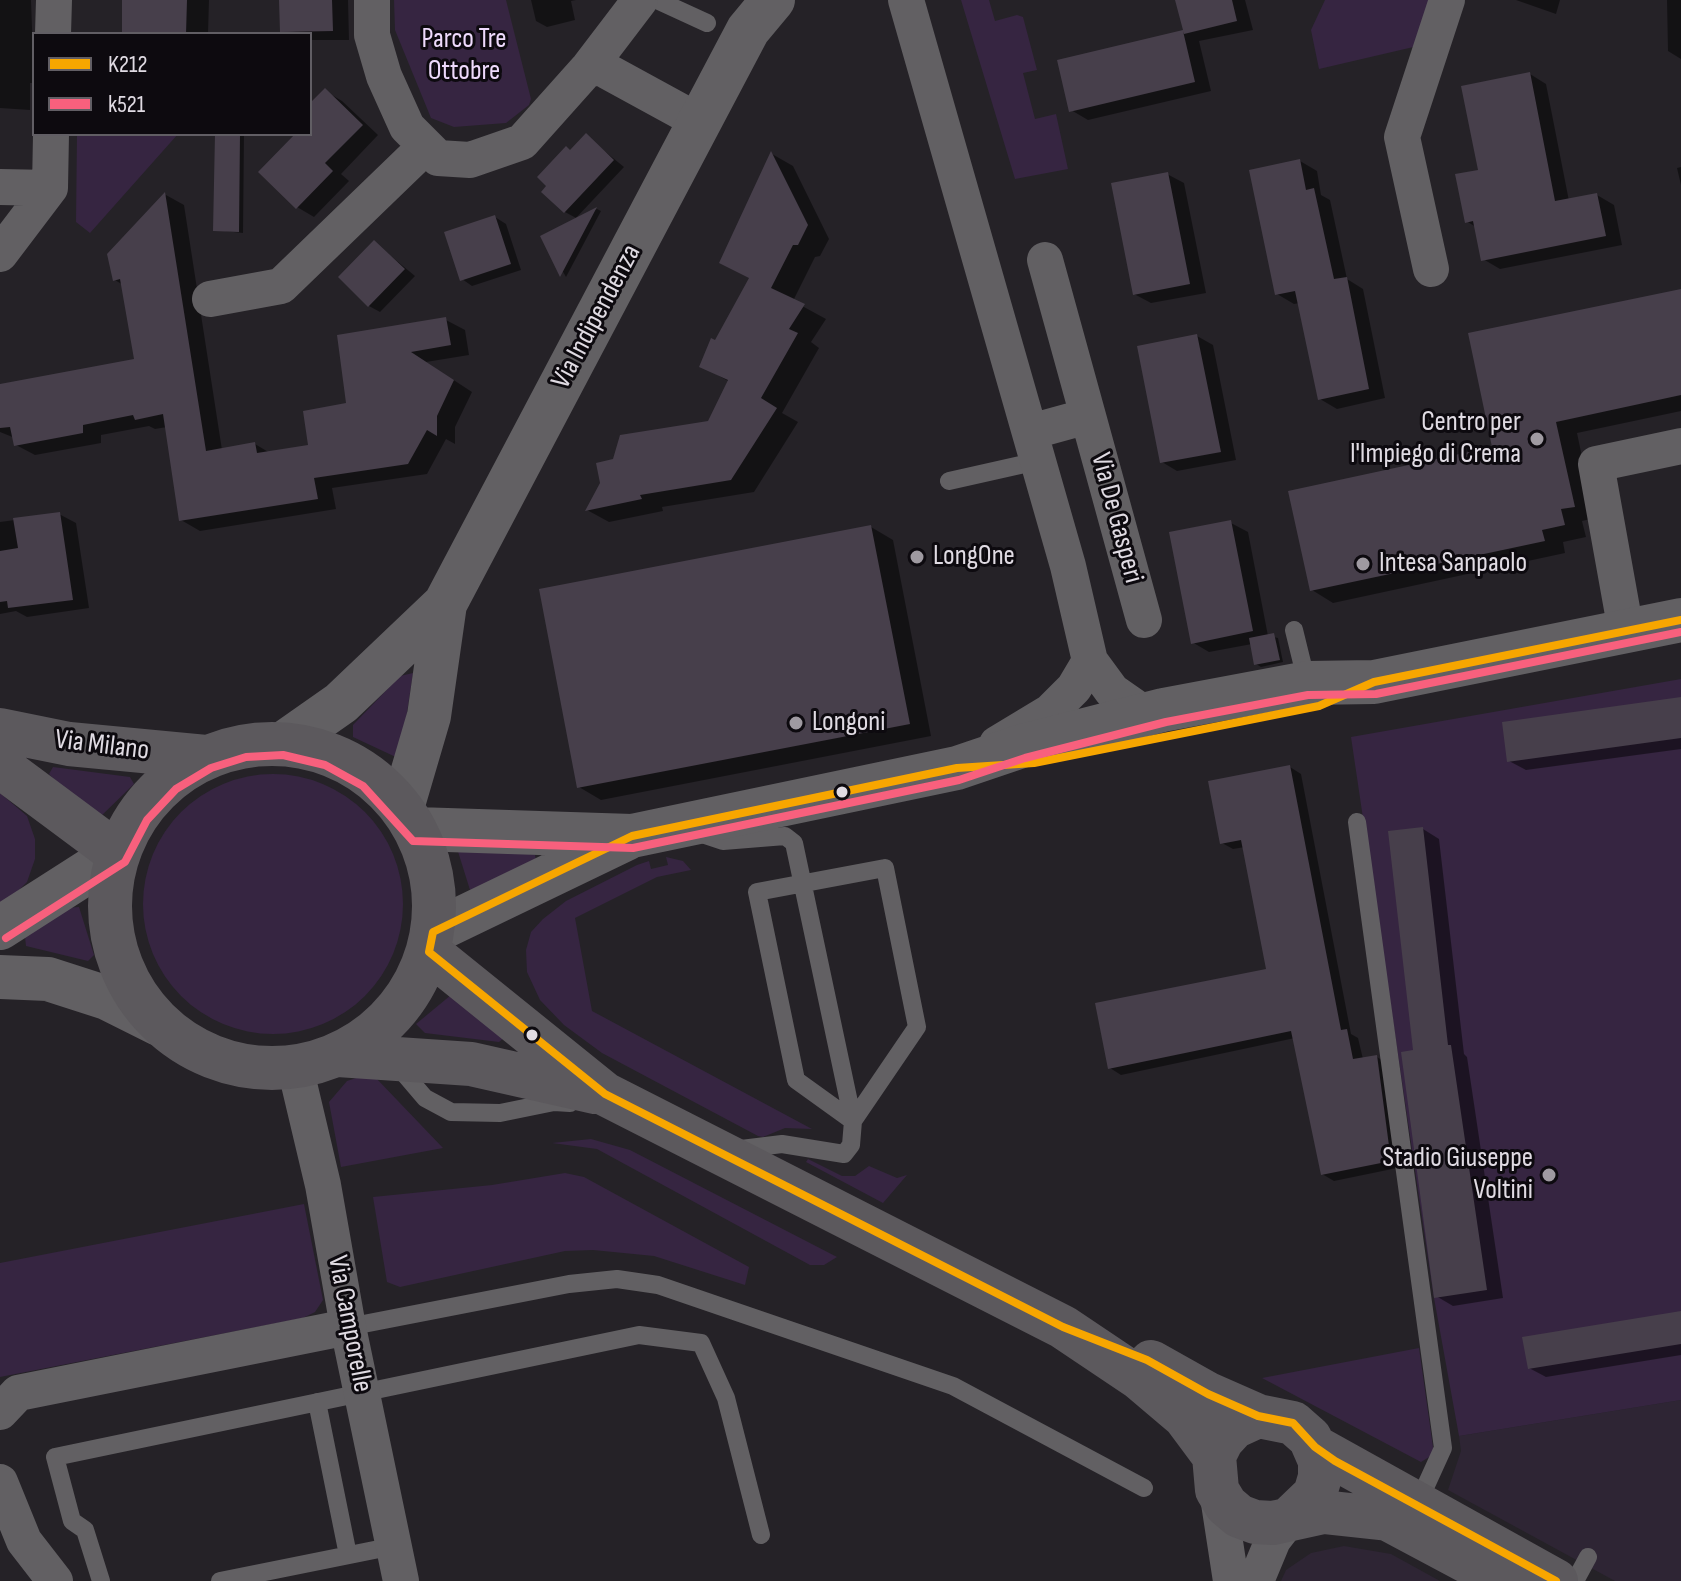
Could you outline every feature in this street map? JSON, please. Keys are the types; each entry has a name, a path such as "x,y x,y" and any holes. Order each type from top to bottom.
{"main road":[{"name":"Via Milano","path":"0,730 69,744 206,757"},
{"path":"284,743 329,754 370,776 409,819 433,879 431,942 409,995 378,1030 338,1055 295,1067 258,1068 222,1061 188,1046 159,1024 130,987 113,944 108,898 117,853 137,813 168,780 206,757 244,745 284,743"},
{"name":"Via Milano","path":"0,766 117,853"},
{"path":"431,942 617,1100"},
{"path":"338,1055 471,1064 617,1100 1063,1327 1147,1360 1208,1394 1258,1416 1293,1423 1315,1447 1417,1506 1572,1569"},
{"path":"1063,1327 1139,1378 1185,1417 1216,1473 1232,1510 1255,1522 1273,1523 1323,1512 1388,1519 1504,1581"},
{"path":"1216,1473 1222,1440 1234,1427 1258,1416"},
{"path":"1290,1518 1315,1494 1320,1477 1315,1447"}],"street":[{"path":"53,32 54,0"},
{"path":"372,0 372,35 384,76 407,127 438,158 470,160 522,142 589,67 640,0"},
{"path":"906,0 1034,446 1090,661 1112,691 1145,714"},
{"path":"1431,269 1402,137 1447,0"},
{"name":"Via Indipendenza","path":"284,743 341,703 445,604 700,122 745,13"},
{"path":"589,67 603,69 700,122"},
{"path":"0,254 50,188 51,136"},
{"path":"210,299 281,286 425,147"},
{"path":"0,187 50,188"},
{"name":"Via De Gasperi","path":"1045,260 1144,620"},
{"name":"Via De Gasperi","path":"1034,446 1088,416"},
{"path":"1626,631 1596,464 1681,446"},
{"name":"Via Indipendenza","path":"409,819 429,716 445,604"},
{"path":"431,942 632,836 957,768 1022,746 1145,714 1307,683 1374,682 1681,620"},
{"path":"957,768 1050,712 1074,688 1090,661"},
{"path":"957,768 1034,763 1319,706 1374,682"},
{"path":"409,819 632,836"},
{"path":"0,928 117,853"},
{"path":"0,977 48,979 107,998 159,1024"},
{"name":"Via Camporelle","path":"295,1067 323,1185 348,1327 401,1581"},
{"path":"1,1411 18,1393 348,1327"},
{"path":"1216,1473 1231,1581"},
{"path":"0,1482 24,1541 30,1581"},
{"path":"1256,1581 1273,1540 1290,1518"},
{"path":"24,1541 55,1581"}],"lane":[{"path":"657,0 745,13"},
{"path":"949,481 1034,446"},
{"path":"1294,630 1307,683"},
{"path":"1357,822 1443,1448 1417,1506"},
{"path":"677,826 723,841 785,836 794,843 853,1121 851,1145 844,1154 782,1144 722,1151"},
{"path":"885,868 917,1027 853,1121 796,1080 757,892 885,868"},
{"path":"348,1327 569,1284 617,1279 658,1285 953,1386 1144,1488"},
{"path":"101,1581 85,1530 72,1521 55,1457 639,1335 701,1343 726,1398 761,1535"},
{"path":"317,1402 348,1555"},
{"path":"220,1581 394,1546"},
{"path":"1572,1569 1575,1581"}],"shaded area":[{"path":"1681,1400 1681,1581 1615,1581 1448,1490 1461,1451 1459,1436"},
{"path":"1344,1546 1391,1554 1440,1581 1281,1581 1286,1570 1311,1553"}],"green space":[{"name":"Parco Tre Ottobre","path":"394,0 506,0 531,99 529,105 506,123 454,127 431,118 395,30"},
{"path":"961,0 989,0 995,21 1017,15 1023,17 1037,70 1023,73 1035,119 1056,114 1068,169 1015,179"},
{"path":"1325,0 1435,0 1422,45 1319,69 1311,30"},
{"path":"77,136 176,136 90,233 76,222"},
{"path":"413,673 400,759 353,737 353,725 400,676"},
{"name":"Stadio Giuseppe Voltini","path":"1681,679 1681,1400 1459,1436 1434,1298 1351,737"},
{"path":"53,767 130,777 134,784 99,818 90,818 49,774"},
{"path":"273,774 323,784 365,812 393,854 403,904 393,954 365,996 323,1024 273,1034 223,1024 181,996 153,954 143,904 153,854 181,812 223,784"},
{"path":"0,793 27,816 35,839 35,859 27,882 9,900 0,904"},
{"path":"455,842 535,855 537,866 470,890"},
{"path":"666,857 683,861 691,870 657,877 575,918 592,1011 812,1129 785,1128 758,1136 602,1053 564,1025 540,1000 527,972 526,950 531,932 566,901 637,865 649,861 651,869 668,865"},
{"path":"79,907 94,955 88,961 26,946 25,937 65,908"},
{"path":"457,990 507,1035 499,1042 425,1033 416,1024"},
{"path":"362,1076 376,1078 443,1148 341,1167 329,1102 347,1081"},
{"path":"591,1139 630,1150 837,1257 824,1265 810,1265 597,1149 552,1143"},
{"path":"808,1159 842,1176 855,1176 869,1166 897,1178 907,1175 883,1203 806,1162"},
{"path":"565,1173 584,1177 749,1267 745,1285 654,1256 593,1250 565,1251 400,1287 387,1282 373,1197 492,1185"},
{"path":"304,1204 323,1300 315,1312 303,1318 0,1377 0,1263"},
{"path":"1419,1348 1434,1454 1421,1462 1262,1378"}],"building":[{"path":"122,0 187,0 186,32 122,32"},
{"path":"279,0 332,0 333,31 280,32"},
{"path":"1175,0 1232,0 1237,21 1184,34 1183,31 1195,82 1069,112 1057,60 1183,30"},
{"path":"1530,72 1555,201 1597,193 1606,236 1481,261 1473,221 1465,223 1455,174 1478,170 1461,86"},
{"path":"325,88 363,125 325,163 333,171 296,209 258,172 293,136 312,136 312,101"},
{"path":"586,133 614,160 564,213 541,192 546,186 537,177 566,146 570,150"},
{"path":"215,136 240,136 239,232 213,231"},
{"path":"771,151 808,225 798,245 793,245 771,288 805,304 789,329 798,333 761,398 777,408 731,480 640,495 642,499 585,511 600,483 596,463 613,459 620,435 708,421 728,380 699,367 711,338 715,340 749,278 719,263"},
{"path":"1300,159 1306,190 1314,188 1334,279 1347,277 1369,389 1318,400 1295,291 1275,295 1249,170"},
{"path":"1168,172 1190,284 1133,295 1111,183"},
{"path":"165,192 206,451 255,442 257,453 308,445 303,411 346,403 337,335 446,317 451,345 411,352 454,380 437,416 437,436 427,430 408,464 314,478 318,499 179,521 163,414 135,420 133,415 83,425 83,433 14,446 10,427 0,428 0,384 134,359 120,279 113,281 107,254"},
{"path":"597,207 560,277 540,236"},
{"path":"495,215 511,264 460,281 444,232"},
{"path":"374,240 405,269 368,307 338,277"},
{"path":"1681,289 1681,395 1556,422 1575,507 1561,509 1565,525 1542,530 1545,541 1310,591 1288,491 1492,447 1468,333"},
{"path":"1197,334 1221,452 1160,463 1137,346"},
{"path":"60,512 73,600 8,608 7,601 0,602 0,551 18,548 13,518"},
{"path":"1231,520 1253,631 1191,644 1169,532"},
{"path":"871,525 910,724 577,788 539,589"},
{"path":"1274,633 1280,660 1254,665 1249,638"},
{"path":"1681,697 1681,738 1507,762 1502,722"},
{"path":"1290,765 1341,1030 1347,1029 1353,1059 1377,1055 1391,1161 1321,1175 1291,1031 1108,1069 1095,1003 1266,969 1241,840 1220,844 1208,781"},
{"path":"1423,827 1448,1045 1451,1045 1487,1290 1434,1298 1401,1052 1413,1050 1388,831"},
{"path":"1681,1311 1681,1344 1528,1369 1522,1337"}],"transit line":[{"name":"K212","path":"1556,1581 1335,1461 1315,1447 1293,1423 1258,1416 1208,1394 1147,1360 1063,1327 605,1094 429,952 433,932 632,836 957,768 1034,763 1319,706 1374,682 1681,620"},
{"name":"k521","path":"6,938 125,862 147,820 176,789 211,768 246,757 283,755 325,765 363,786 413,841 633,848 959,780 1025,758 1166,722 1308,695 1376,694 1681,632"}],"place":[{"name":"Centro per l'Impiego di Crema","path":"1537,439"},
{"name":"LongOne","path":"917,557"},
{"name":"Intesa Sanpaolo","path":"1363,564"},
{"name":"Longoni","path":"796,723"},
{"name":"Stadio Giuseppe Voltini","path":"1549,1175"}]}
